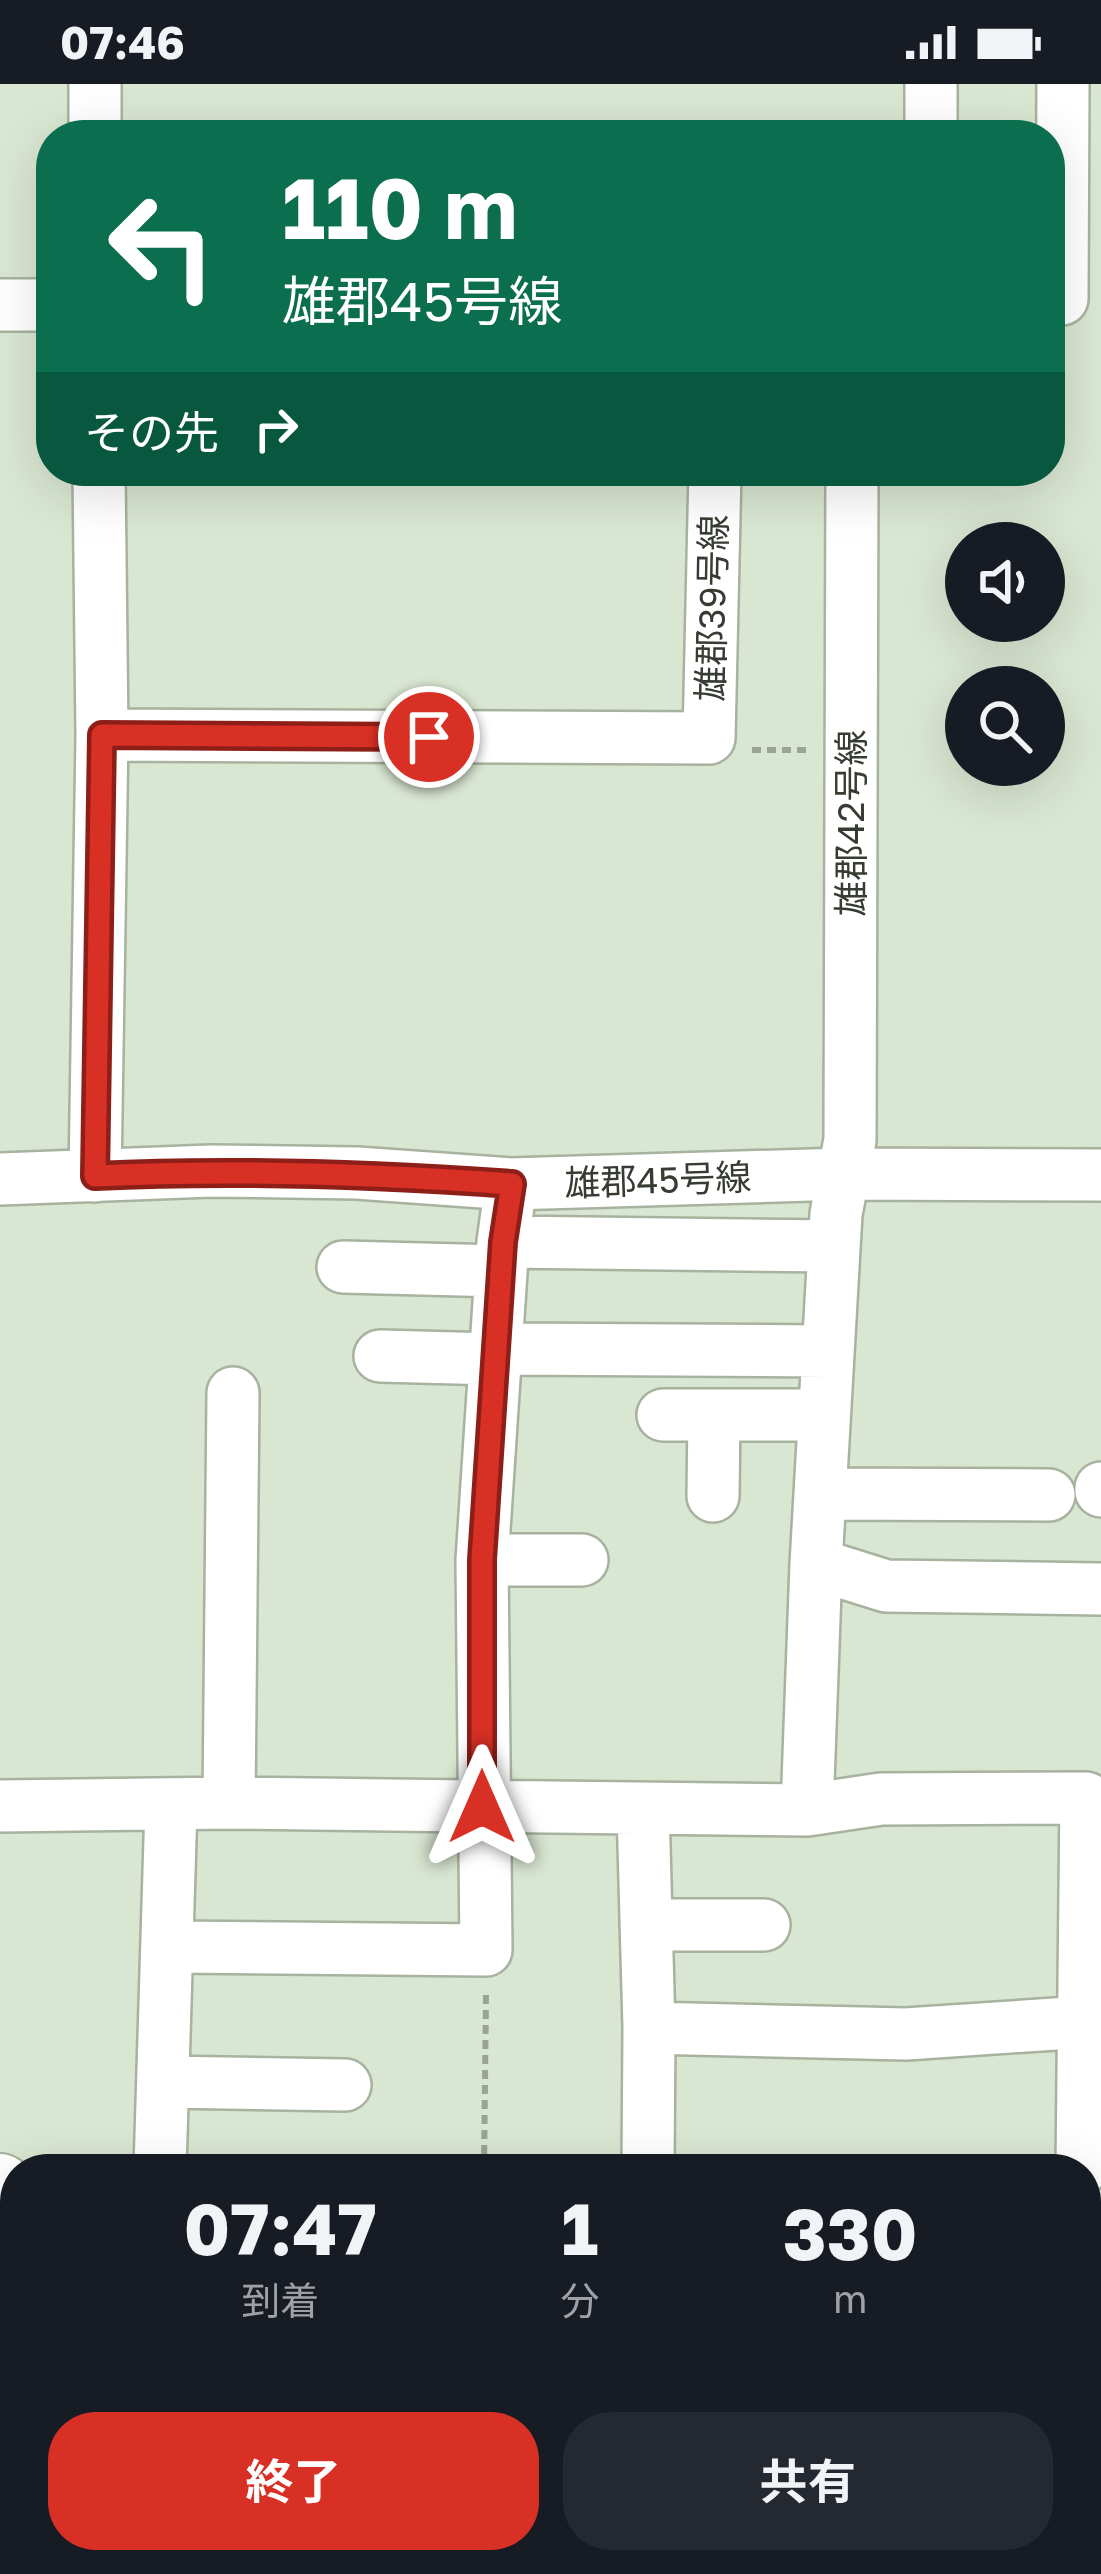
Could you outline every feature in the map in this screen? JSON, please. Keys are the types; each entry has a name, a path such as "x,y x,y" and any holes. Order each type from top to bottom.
{"street":[{"path":"94,84 95,120"},
{"path":"931,84 931,120"},
{"path":"1063,84 1064,120"},
{"path":"1065,138 1071,299"},
{"path":"0,305 36,305"},
{"path":"95,1176 102,735 100,486"},
{"name":"雄郡39号線","path":"102,735 709,738 715,486"},
{"name":"雄郡42号線","path":"807,1810 834,1246 850,1140 851,486"},
{"name":"雄郡45号線","path":"0,1179 211,1171 357,1173 512,1184 843,1174 1101,1175"},
{"path":"169,1947 486,1950 482,1560 502,1256 512,1184"},
{"path":"343,1267 502,1256 834,1246"},
{"path":"380,1356 828,1352"},
{"path":"229,1804 233,1393"},
{"path":"713,1496 714,1414"},
{"path":"663,1415 824,1414"},
{"path":"820,1494 1049,1495"},
{"path":"482,1560 582,1560"},
{"path":"816,1564 886,1586 1101,1589"},
{"path":"0,1806 807,1810 881,1799 1093,1798 1092,2112 1085,2154"},
{"path":"161,2154 171,1806"},
{"path":"643,1809 650,2028 648,2154"},
{"path":"646,1925 764,1925"},
{"path":"650,2028 1090,2042"},
{"path":"163,2082 345,2085"}],"path":[{"path":"709,738 730,750 851,750"},
{"path":"484,2154 486,1950"}],"route":[{"path":"429,737 102,735 95,1176 211,1171 357,1173 512,1184 503,1242 482,1560 482,1807"}]}
